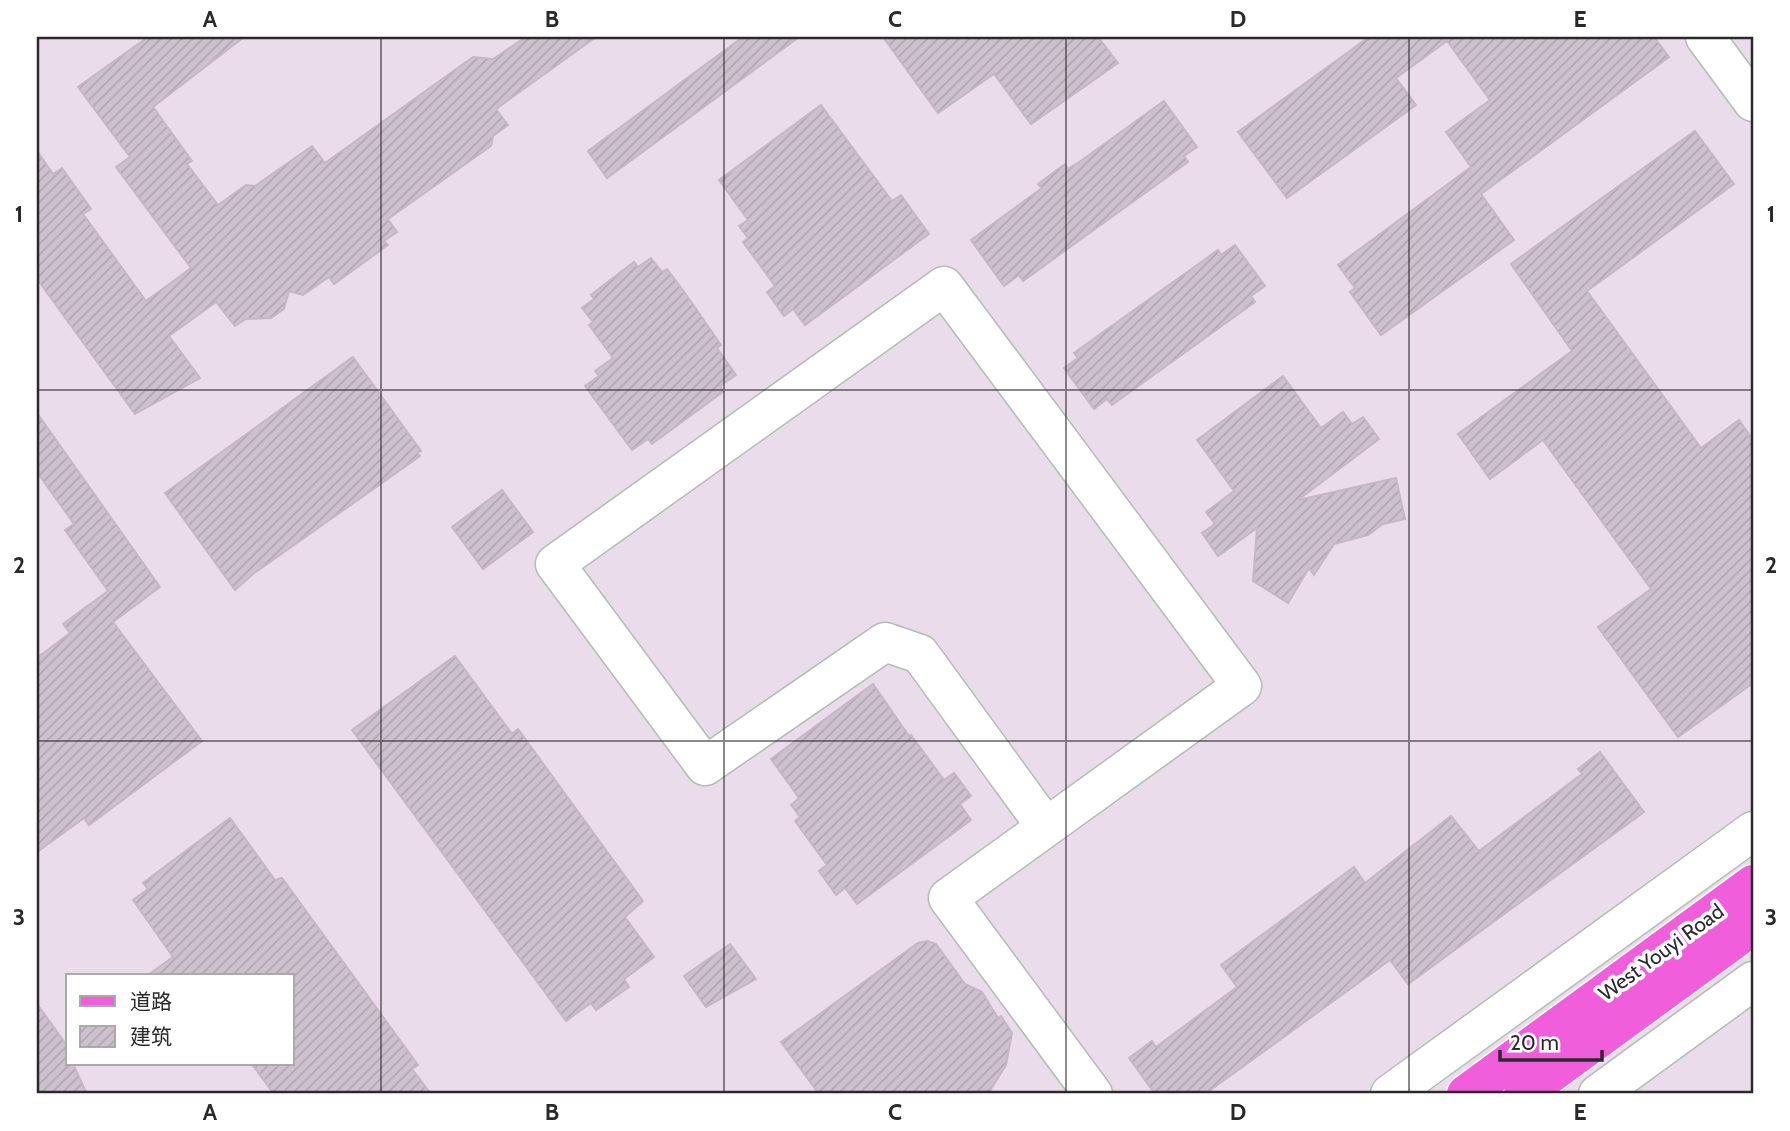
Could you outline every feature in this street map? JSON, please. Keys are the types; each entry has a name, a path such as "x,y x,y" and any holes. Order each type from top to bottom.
{"main road":[{"name":"West Youyi Road","path":"1466,1094 1753,884"},
{"name":"West Youyi Road","path":"1523,1094 1753,926"}],"street":[{"path":"1705,37 1753,102"},
{"path":"1046,827 920,654 884,642 705,766 555,564 944,286 1241,686 948,898 1093,1094"},
{"path":"1390,1094 1753,831"},
{"path":"1598,1094 1753,981"}],"building":[{"path":"148,37 244,37 153,107 192,161 187,164 218,205 246,185 255,186 312,146 325,163 473,57 493,59 526,37 596,37 496,109 508,125 493,136 491,146 388,219 397,232 384,241 388,245 334,284 329,277 303,295 289,291 284,309 271,318 246,319 235,326 216,302 169,336 200,378 135,414 37,279 37,151 53,174 62,168 91,209 83,214 146,301 191,268 116,167 130,157 78,87"},
{"path":"743,37 799,37 607,178 588,151"},
{"path":"883,37 1098,37 1118,63 1031,124 994,74 938,113"},
{"path":"1369,37 1654,37 1669,57 1481,194 1514,240 1381,335 1350,292 1355,288 1338,265 1471,167 1446,132 1490,100 1447,41 1396,78 1416,105 1287,198 1238,132"},
{"path":"1164,101 1197,147 1184,156 1188,162 1023,281 1019,275 1004,286 971,240 1042,188 1038,184 1065,164 1068,169"},
{"path":"821,105 892,201 901,195 929,234 805,325 793,309 784,316 767,292 775,286 743,242 748,238 739,226 748,220 719,180"},
{"path":"1695,131 1734,184 1587,291 1701,448 1739,420 1753,440 1753,683 1678,737 1598,627 1651,589 1543,440 1490,479 1458,434 1572,351 1511,264"},
{"path":"1235,245 1265,286 1251,296 1255,302 1112,405 1107,399 1094,409 1064,368 1078,358 1074,353 1218,250 1221,255"},
{"path":"651,258 662,272 667,269 685,293 721,345 717,348 736,375 720,386 724,391 652,444 648,439 632,450 585,386 599,376 595,371 613,358 589,325 593,322 582,308 594,299 591,295 634,262 638,267"},
{"path":"353,357 421,451 417,453 420,456 253,574 235,590 165,493"},
{"path":"1283,376 1321,428 1343,412 1352,424 1363,417 1379,439 1298,500 1396,478 1405,519 1383,524 1368,535 1334,544 1314,575 1309,568 1288,603 1253,581 1257,528 1218,556 1202,533 1215,524 1206,512 1234,491 1197,440"},
{"path":"37,413 160,587 113,622 202,741 89,825 84,818 37,852 37,658 70,633 63,624 108,591 65,530 74,524 37,472"},
{"path":"502,490 533,532 483,569 452,527"},
{"path":"455,656 512,734 518,729 643,901 625,917 654,957 624,979 629,987 596,1010 591,1003 566,1021 352,730"},
{"path":"873,684 944,780 954,773 971,796 960,804 971,820 857,904 845,888 836,895 819,871 827,865 795,821 800,817 791,805 799,798 771,759"},
{"path":"1600,752 1644,812 1408,984 1390,960 1205,1094 1155,1094 1129,1058 1152,1041 1156,1047 1237,987 1221,965 1354,867 1365,883 1451,816 1479,851 1582,774 1578,769"},
{"path":"230,818 275,880 282,878 418,1065 412,1069 431,1094 274,1094 252,1064 294,1064 294,974 149,974 173,957 133,900 148,889 143,883"},
{"path":"927,941 936,944 965,984 982,992 998,1018 1001,1016 1012,1033 1006,1065 988,1094 819,1094 781,1042 918,943"},
{"path":"730,944 756,979 706,1007 684,976"},
{"path":"37,1004 66,1044 66,1064 77,1064 74,1066 87,1094 37,1094"}]}
